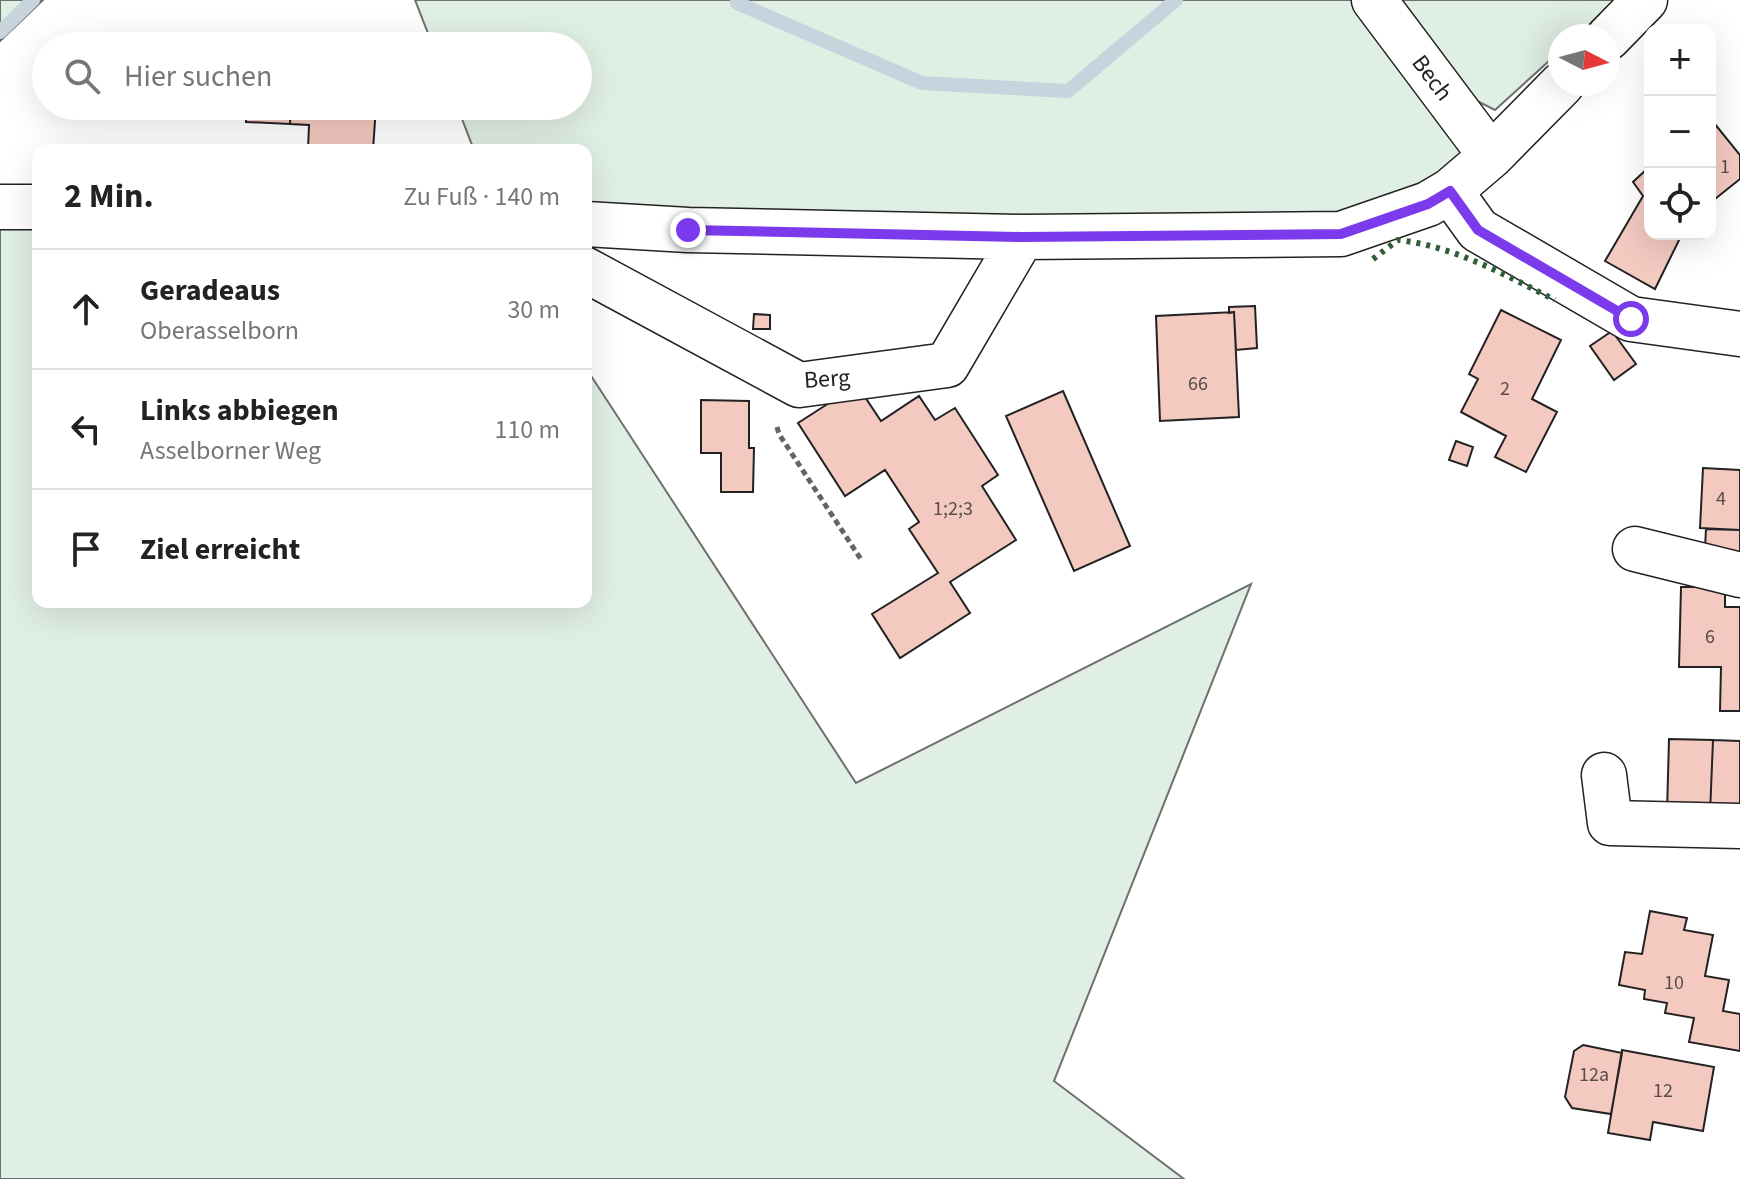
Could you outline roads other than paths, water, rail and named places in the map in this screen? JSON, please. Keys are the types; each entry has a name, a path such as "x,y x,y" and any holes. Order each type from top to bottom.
{"street":[{"name":"Bech","path":"1374,0 1491,156"},
{"path":"1620,26 1645,0"},
{"path":"592,224 688,230 1022,237 1341,234 1428,204 1450,191 1491,156 1550,96"},
{"path":"1450,191 1478,230 1631,319 1740,334"},
{"path":"0,207 32,207"},
{"name":"Berg","path":"592,273 799,385 947,365 1022,237"},
{"path":"1635,549 1740,575"},
{"path":"1604,775 1610,823 1740,826"}],"waterway":[{"path":"0,32 33,0"},
{"path":"737,0 737,3 922,83 1068,91 1176,0"}]}
